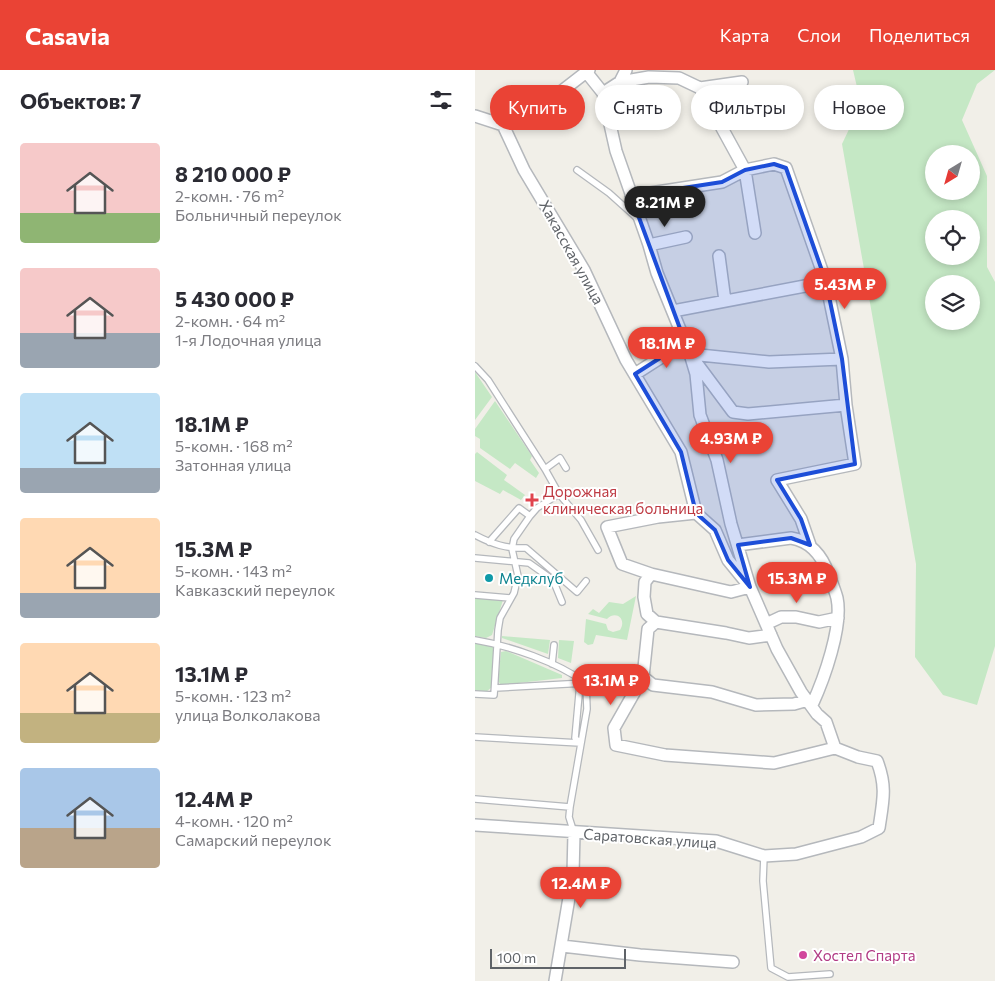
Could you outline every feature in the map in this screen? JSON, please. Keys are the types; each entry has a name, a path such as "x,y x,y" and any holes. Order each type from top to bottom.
{"street":[{"path":"621,82 626,70"},
{"path":"570,85 588,71 598,85"},
{"path":"616,85 621,82 649,77 679,78 694,85"},
{"path":"721,85 742,82"},
{"path":"475,116 490,121"},
{"name":"Хакасская улица","path":"505,130 524,170 584,270 626,360 681,452 696,513"},
{"path":"611,130 616,152 657,273 696,374 700,415 717,460 750,587 769,630 801,692 817,714 827,722 835,748 775,763 665,754 616,745 614,728 643,676 647,629 656,622"},
{"path":"723,130 745,170 755,233"},
{"path":"631,196 722,182 745,170 774,164 786,168 826,282 842,359 846,405 855,464 777,480 801,519 810,545"},
{"path":"649,246 686,237"},
{"path":"719,256 725,301"},
{"path":"673,311 826,282"},
{"path":"635,374 685,342"},
{"path":"689,354 769,362 842,359"},
{"path":"689,354 733,412 748,414 846,405"},
{"path":"696,513 715,530 728,560 750,587 731,592 651,574 622,564 607,527 658,517 696,513"},
{"path":"643,676 653,685 712,692 756,704 810,702 823,682 838,618 837,599 824,561 810,545 799,539 791,538 738,545"},
{"path":"651,574 645,582 644,597 647,614 656,622 749,638 769,630 781,617 797,617 819,622 838,618"},
{"name":"Саратовская улица","path":"475,825 716,841 764,856 796,854 861,837 879,828 884,797 883,776 877,761 858,757 835,748"},
{"path":"555,981 573,874 574,833"},
{"path":"562,946 640,955 733,962"}],"lane":[{"path":"577,170 609,193 639,220"},
{"path":"475,366 488,380 545,468 559,494 581,520 598,550"},
{"path":"545,468 559,458 566,468"},
{"path":"475,694 494,695 500,618 514,593 518,576 512,548 514,539 537,508 559,494"},
{"path":"489,542 519,508 530,516"},
{"path":"475,534 489,542 512,548 527,548 577,592 586,581"},
{"path":"475,558 529,563 553,580 562,602"},
{"path":"475,595 511,598"},
{"path":"475,640 498,644 570,671 583,683 587,709 569,807 569,817 574,833"},
{"path":"552,664 554,645"},
{"path":"495,688 583,683"},
{"path":"580,743 575,738 583,683"},
{"path":"475,737 580,743"},
{"path":"475,800 569,807"},
{"path":"764,856 763,881 771,968 787,977 830,974"}],"highlighted area":[{"path":"774,164 786,168 826,282 842,359 855,464 777,480 801,519 810,545 791,538 738,545 750,587 728,560 715,530 696,513 681,452 635,374 685,342 631,196 722,182 745,170"}],"green space":[{"path":"853,70 995,70 977,84 962,120 973,145 925,145 925,200 980,200 980,160 987,176 987,267 995,282 995,646 977,705 943,695 915,657 916,564 842,144 849,130 904,130 904,85 857,85"},
{"path":"475,372 492,397 475,420"},
{"path":"495,401 532,456 530,460 539,473 536,478 515,463 510,469 480,448 480,439 475,436 475,429"},
{"path":"477,452 507,475 504,480 525,495 521,500 503,490 500,494 475,481 475,454"},
{"path":"636,596 627,640 596,635 593,644 588,645 584,642 586,619 606,624 608,630 613,632 620,630 622,626 621,619 617,616 610,616 607,619 588,614 593,609 599,613 609,602 623,604"},
{"path":"475,597 503,600 492,635 486,638 475,636"},
{"path":"502,636 550,640 548,654 502,638"},
{"path":"559,640 574,641 571,663 558,658"},
{"path":"475,643 491,644 495,649 492,687 486,692 475,691"},
{"path":"506,651 562,675 562,678 501,685 498,681 501,652"}],"place":[{"name":"Дорожная клиническая больница","path":"532,500"},
{"name":"Медклуб","path":"489,578"},
{"name":"Хостел Спарта","path":"803,955"}]}
